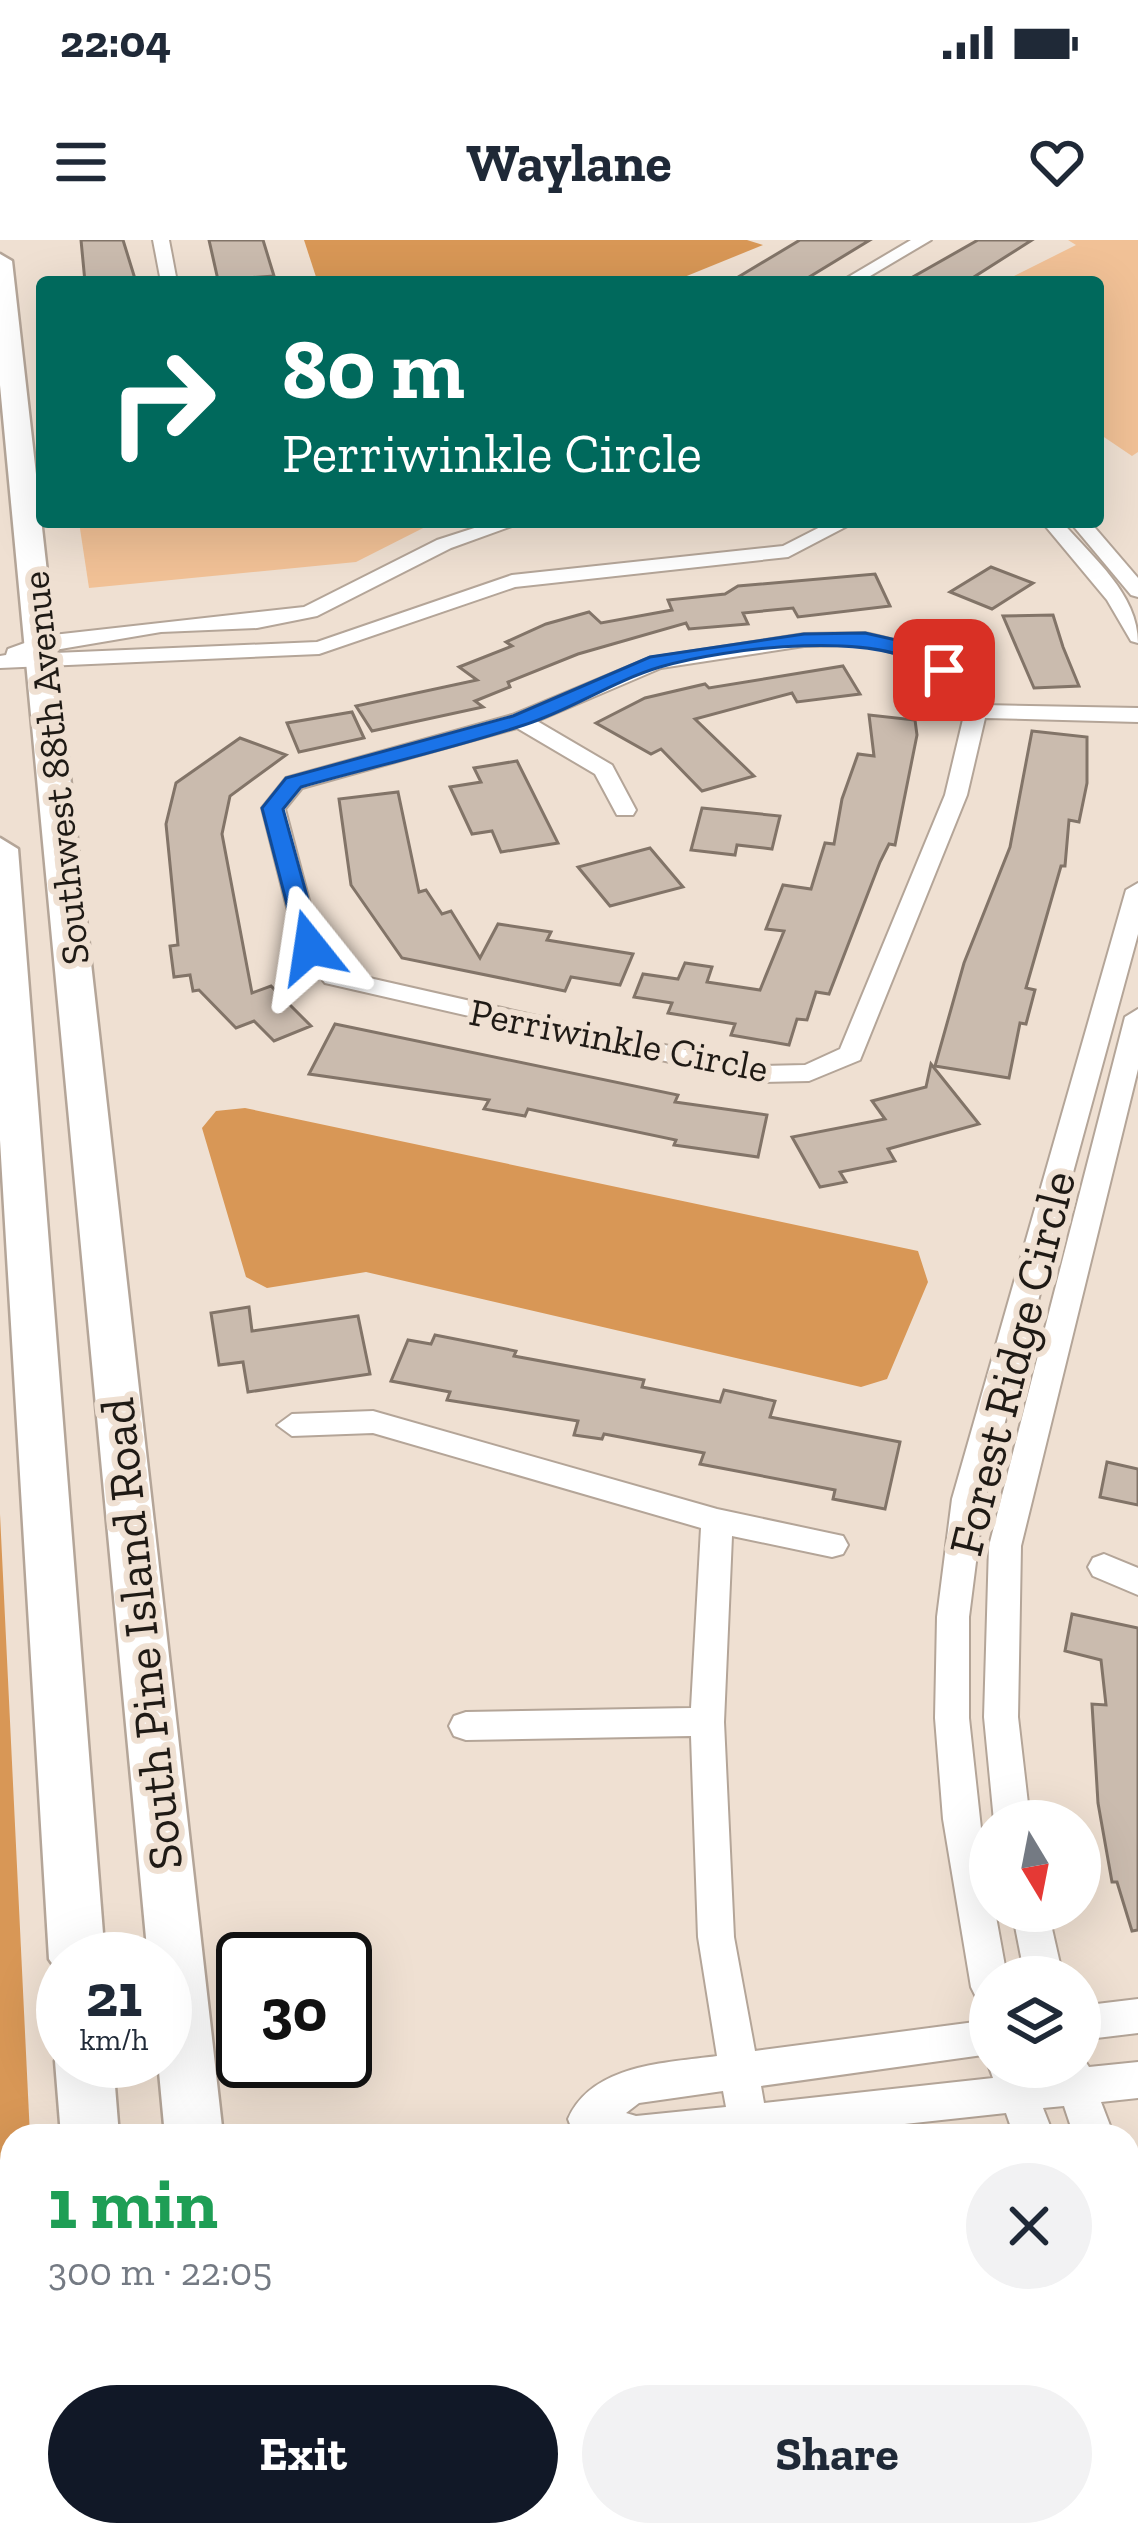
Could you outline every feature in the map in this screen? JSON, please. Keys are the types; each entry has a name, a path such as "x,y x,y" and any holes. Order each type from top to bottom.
{"main road":[{"name":"Southwest 88th Avenue","path":"0,261 45,653 89,1132"},
{"name":"Southwest 88th Avenue","path":"0,849 10,1143"},
{"path":"10,1143 89,1132"},
{"name":"South Pine Island Road","path":"89,1132 193,2124"},
{"name":"South Pine Island Road","path":"10,1143 75,1932"},
{"path":"86,2088 89,2124"}],"street":[{"path":"161,240 168,276"},
{"path":"859,276 923,240"},
{"path":"0,660 310,612 444,544 494,528"},
{"path":"45,653 319,648 512,581 788,551 833,528"},
{"path":"1057,528 1116,598 1138,637"},
{"path":"1085,528 1138,591"},
{"name":"Perriwinkle Circle","path":"865,639 925,652 963,687 976,711 956,795 851,1054 809,1073 758,1074 334,978 310,947 273,808 294,782 520,720 656,662 804,640 865,639"},
{"path":"976,711 1138,715"},
{"path":"520,720 604,770 625,810"},
{"name":"Forest Ridge Circle","path":"985,1956 961,1819 952,1718 953,1617 968,1499 1138,890"},
{"name":"Forest Ridge Circle","path":"1010,1800 1001,1717 1004,1546 1138,1017"},
{"path":"292,1425 373,1422 717,1521 832,1545"},
{"path":"717,1521 707,1722 716,1937 747,2124"},
{"path":"1104,1567 1138,1582"},
{"path":"466,1726 707,1722"},
{"path":"1101,2021 1138,2016"},
{"path":"602,2124 587,2119 631,2086 969,2040"},
{"path":"1101,2079 1138,2080"},
{"path":"780,2124 975,2088"},
{"path":"1016,2088 1029,2124"},
{"path":"1077,2088 1090,2124"}],"shaded area":[{"path":"304,240 747,240 763,245 687,276 316,276"},
{"path":"1068,240 1138,240 1138,452 1132,456 1104,437 1104,276 1014,276 1076,245"},
{"path":"80,528 423,528 356,562 89,588"},
{"path":"245,1108 918,1251 928,1282 887,1379 861,1387 366,1272 267,1288 246,1277 202,1128 216,1111"},
{"path":"0,1514 29,2124 0,2124"}],"building":[{"path":"81,240 123,240 134,276 84,276"},
{"path":"209,240 263,240 274,276 217,276"},
{"path":"800,240 870,240 811,276 740,276"},
{"path":"978,240 1032,240 975,276 915,276"},
{"path":"991,567 1033,583 992,609 950,592"},
{"path":"875,574 890,606 798,617 793,608 743,613 748,624 689,629 686,623 578,654 508,682 510,687 475,701 483,707 372,731 356,706 477,680 459,667 512,646 506,642 546,624 589,612 601,623 672,610 668,600 725,594 738,586"},
{"path":"1053,615 1079,686 1034,688 1003,616"},
{"path":"843,666 860,694 797,702 792,693 695,719 754,776 702,791 661,749 651,754 596,723 645,698 705,684 709,688"},
{"path":"352,712 364,738 299,752 287,723"},
{"path":"869,715 915,720 917,735 895,845 889,844 880,862 829,994 816,992 807,1020 797,1019 789,1045 731,1035 735,1024 668,1013 672,1003 634,997 643,974 678,979 685,963 712,967 707,982 760,990 784,931 766,929 783,885 811,889 825,843 834,844 842,799 858,754 874,756"},
{"path":"1032,731 1087,737 1087,783 1079,822 1069,820 1065,866 1061,866 1026,988 1035,990 1026,1024 1020,1023 1009,1078 935,1066 964,963 1010,847"},
{"path":"240,738 286,755 230,796 222,834 252,993 271,986 311,1026 274,1041 254,1021 236,1028 199,990 193,991 190,975 174,977 170,946 178,945 166,824 176,783"},
{"path":"517,761 558,843 501,852 492,831 472,834 450,787 481,782 474,768"},
{"path":"398,792 419,892 426,890 442,914 451,911 480,958 498,924 551,932 547,940 633,954 620,985 571,977 565,991 402,958 351,885 339,799"},
{"path":"702,808 780,816 772,849 737,845 735,855 691,850"},
{"path":"650,848 683,887 610,906 578,867"},
{"path":"335,1024 678,1095 675,1102 767,1115 758,1157 674,1145 676,1140 528,1109 525,1116 484,1109 489,1100 309,1074"},
{"path":"931,1064 979,1124 888,1149 895,1161 840,1172 846,1182 820,1187 792,1137 885,1119 872,1101 926,1087"},
{"path":"249,1307 252,1331 358,1316 370,1374 248,1392 243,1362 219,1365 211,1313"},
{"path":"435,1335 516,1351 514,1356 644,1380 642,1387 720,1402 724,1390 775,1401 770,1417 900,1442 885,1509 833,1499 835,1490 700,1464 704,1453 604,1434 602,1439 574,1435 578,1421 447,1400 450,1392 391,1381 408,1340 431,1344"},
{"path":"1107,1462 1138,1469 1138,1505 1100,1497"},
{"path":"1072,1614 1138,1628 1138,1930 1132,1931 1117,1882 1112,1882 1098,1800 1092,1704 1106,1705 1101,1660 1065,1651"}],"route":[{"path":"310,947 273,808 294,782 520,720 656,662 804,640 865,639 925,652 944,670"}]}
